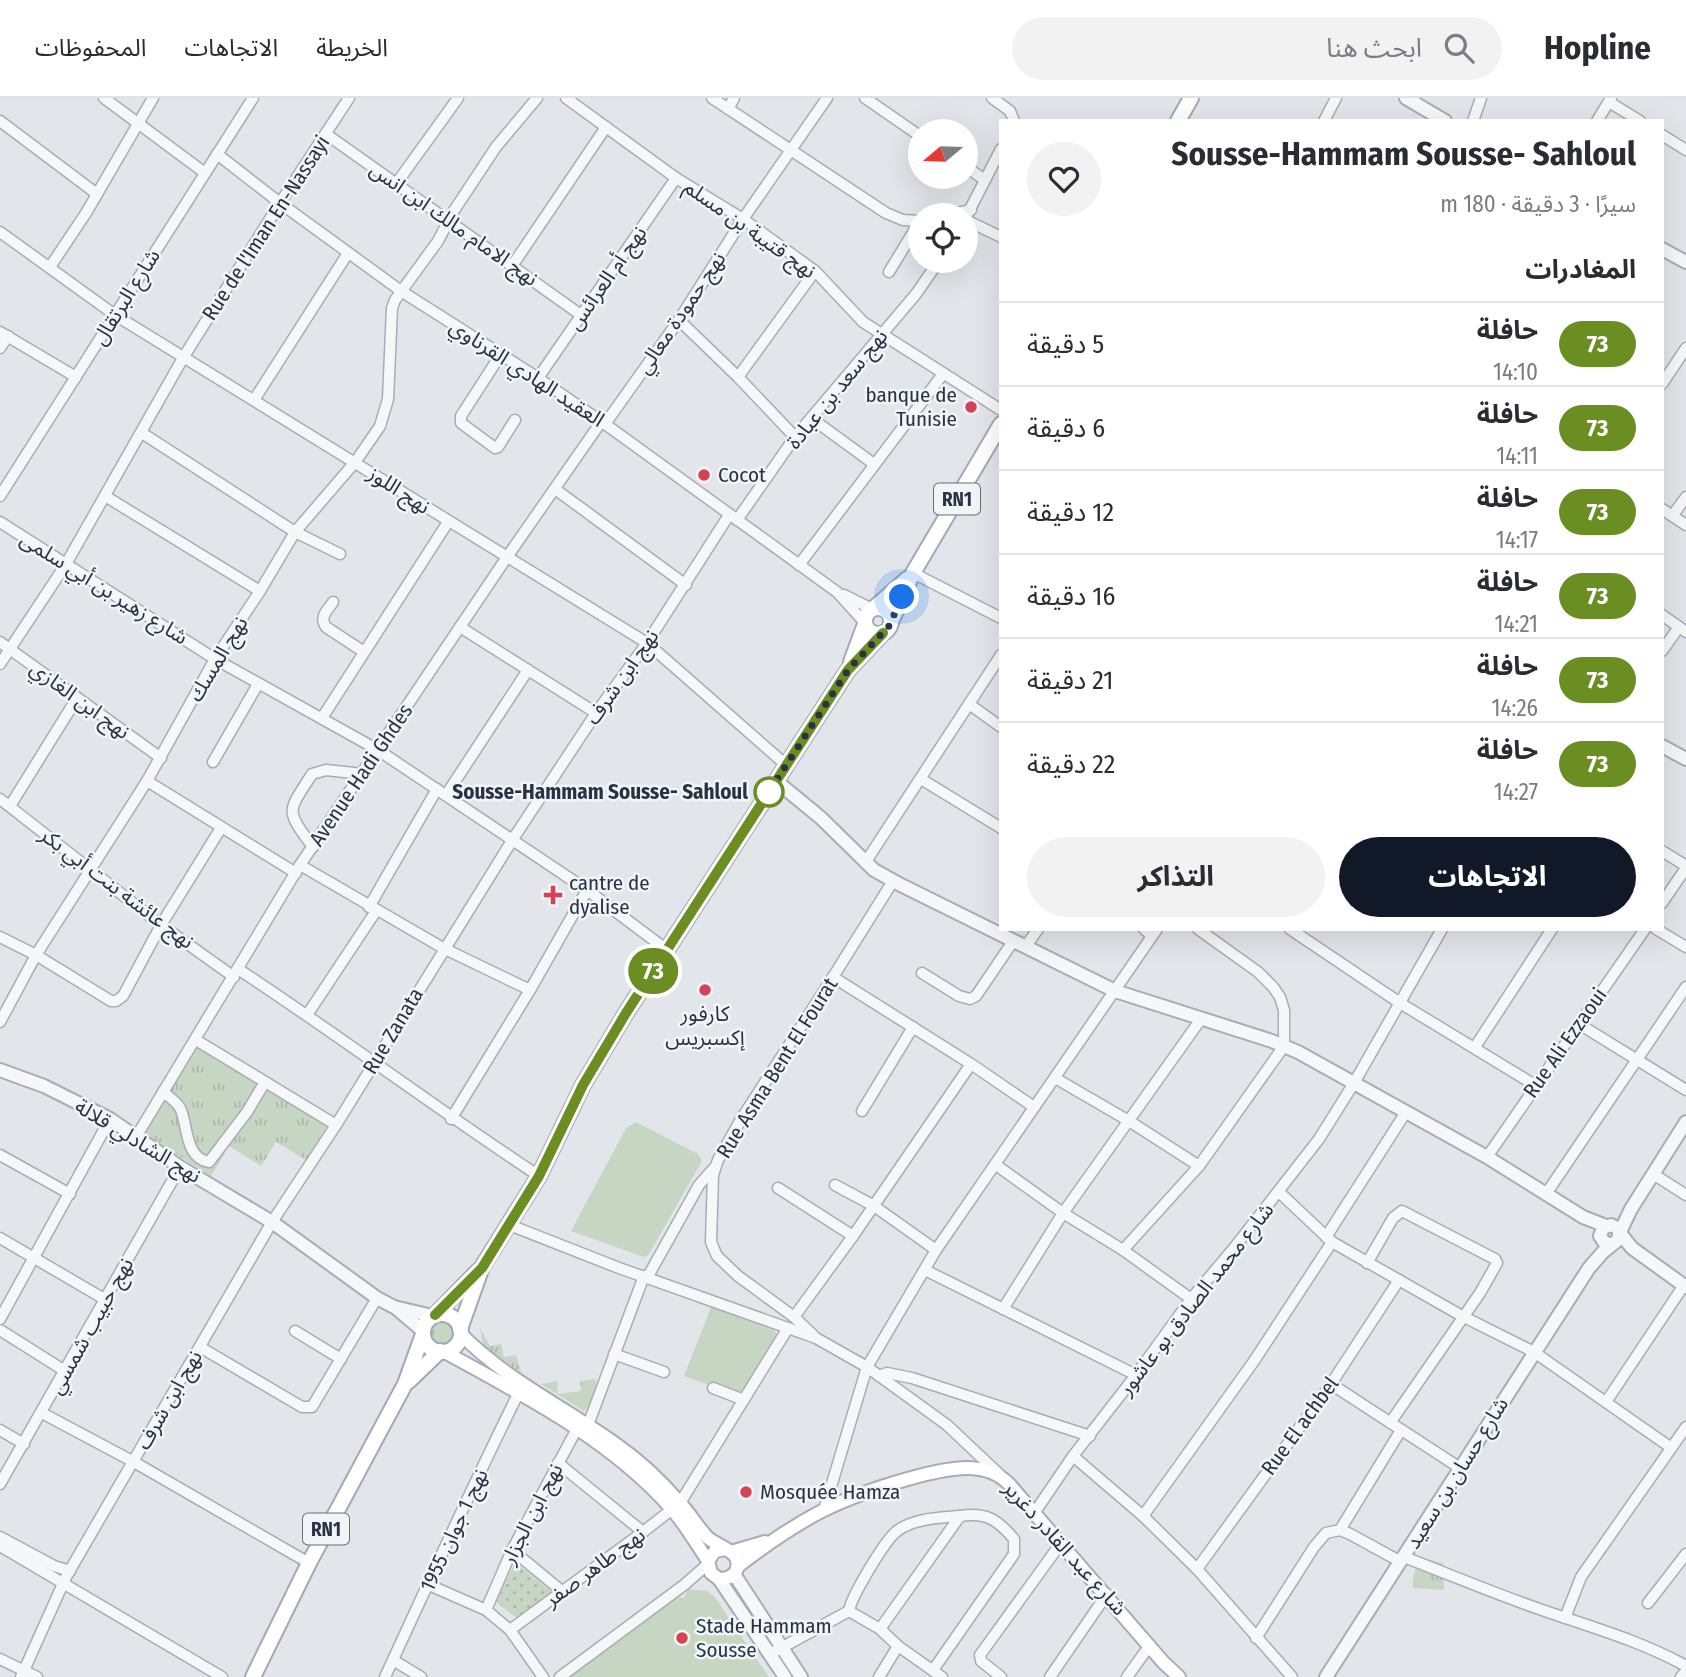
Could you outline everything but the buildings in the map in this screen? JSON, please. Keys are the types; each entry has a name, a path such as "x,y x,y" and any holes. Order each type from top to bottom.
{"main road":[{"path":"1179,119 1191,98"},
{"name":"RN1","path":"405,1384 442,1351 455,1345 482,1268 539,1176 583,1085 848,670 887,627 913,573 999,427"},
{"name":"RN1","path":"848,670 866,615 913,573"},
{"path":"865,624 874,633 887,627 886,611 873,608"},
{"name":"RN1","path":"253,1677 309,1563 405,1384 426,1322 482,1268"},
{"path":"434,1315 449,1315 456,1321 460,1331 521,1388"},
{"path":"423,1333 428,1346 521,1388 633,1457 705,1535 729,1550 738,1561 736,1571 730,1577 712,1570 676,1506"},
{"name":"شارع عبد القادر دغرير","path":"736,1571 772,1539 824,1510 898,1482 968,1468 990,1471 1002,1477 1035,1512 1179,1677"},
{"name":"شارع عبد القادر دغرير","path":"729,1550 772,1539"},
{"path":"712,1570 715,1551 729,1550"}],"street":[{"path":"104,98 205,173"},
{"path":"50,267 97,194 153,98"},
{"name":"شارع البرتقال","path":"0,496 253,98"},
{"name":"Rue de l'Iman En-Nassayi","path":"0,664 66,564 183,358 349,98"},
{"path":"396,184 458,98"},
{"path":"401,291 438,241 447,222 496,147 537,98"},
{"name":"نهج قتيبة بن مسلم","path":"566,98 676,178 743,219 815,271 863,322 881,335 999,409"},
{"path":"712,98 886,213 908,220"},
{"path":"727,108 734,98"},
{"name":"نهج حمودة معالي","path":"603,423 679,320 743,219 827,98"},
{"path":"865,98 908,128"},
{"path":"992,98 1010,111 1013,119"},
{"path":"1326,119 1336,98"},
{"path":"1406,98 1442,119"},
{"path":"1474,119 1481,98"},
{"path":"1598,119 1611,100 1637,119"},
{"path":"0,121 97,194"},
{"path":"512,266 606,127"},
{"name":"نهج الامام مالك ابن انس","path":"326,134 581,315"},
{"path":"1664,136 1686,150"},
{"path":"974,203 999,153"},
{"name":"العقيد الهادي القرناوي","path":"218,154 401,291 538,378 837,592"},
{"path":"978,175 985,180"},
{"name":"نهج أم العرائس","path":"538,378 676,178"},
{"path":"978,222 999,236"},
{"name":"نهج اللوز","path":"0,232 115,315 356,461 447,522 647,643 781,773"},
{"path":"889,272 908,241"},
{"path":"1664,250 1686,262"},
{"path":"254,400 348,253"},
{"path":"738,377 815,271"},
{"name":"نهج سعد بن عبادة","path":"733,518 795,437 931,273"},
{"name":"نهج المسك","path":"0,1022 36,955 147,781 215,659 295,532 356,461 380,426 388,399 393,308 401,291"},
{"path":"679,320 795,437"},
{"path":"0,348 4,334 76,377"},
{"path":"1664,381 1686,348"},
{"path":"501,354 461,416 461,423 495,448 515,420"},
{"path":"799,565 943,374"},
{"path":"811,418 874,464"},
{"name":"Avenue Hadi Ghdes","path":"136,1137 298,869 507,557 603,423"},
{"path":"142,433 295,532 340,554"},
{"path":"555,489 685,586"},
{"path":"105,496 260,591"},
{"path":"1673,515 1686,497"},
{"path":"1664,510 1686,524"},
{"name":"نهج ابن شرف","path":"513,839 596,713 733,518"},
{"name":"شارع زهير بن أبي سلمى","path":"0,522 215,659 378,750 587,890 667,950"},
{"path":"322,718 447,522"},
{"path":"913,573 999,617"},
{"path":"837,592 873,608"},
{"path":"837,592 857,611 865,624"},
{"path":"333,602 322,617 322,623 364,652"},
{"path":"1664,616 1682,630 1664,649"},
{"path":"460,627 596,713"},
{"name":"نهج ابن الغازي","path":"0,642 161,758"},
{"path":"865,863 999,658"},
{"path":"307,1014 373,909 441,792 528,670"},
{"path":"213,762 257,684"},
{"path":"10,806 77,698"},
{"path":"969,704 999,726"},
{"path":"1664,747 1686,759"},
{"path":"313,847 295,823 291,806 312,774 326,771 363,774"},
{"path":"781,773 865,863 893,881 1115,991 1284,1046 1487,1157 1632,1248 1685,1286 1606,1402"},
{"path":"921,779 999,827"},
{"path":"147,781 221,828 443,948 530,990"},
{"name":"نهج عائشة بنت أبي بكر","path":"0,799 161,925 307,1014 451,1119 539,1176"},
{"path":"0,937 36,955 111,1001 116,1001 123,996 161,925 221,828"},
{"name":"Rue Zanata","path":"272,1222 336,1125 443,948 513,839"},
{"path":"1664,852 1686,867 1664,900"},
{"name":"Rue Asma Bent El Fourat","path":"816,1338 794,1317 738,1276 717,1256 710,1242 713,1175 740,1121 893,881"},
{"path":"451,1119 587,890"},
{"path":"1026,946 1037,931"},
{"path":"824,1510 867,1367 936,1250 1115,991 1151,931"},
{"path":"1123,1251 1199,1167 1284,1046 1284,1010 1273,987 1258,972 1201,931"},
{"path":"1400,1003 1441,931"},
{"path":"1475,1047 1551,931"},
{"name":"Rue Ali Ezzaoui","path":"1487,1157 1644,931"},
{"path":"1659,931 1686,947"},
{"path":"1305,933 1400,1003 1535,1085"},
{"path":"922,973 959,996 970,999 976,996 1014,940"},
{"path":"834,977 1034,1107"},
{"path":"1546,1194 1686,987"},
{"name":"شارع محمد الصادق بو عاشور","path":"1035,1512 1073,1456 1191,1299 1319,1139 1400,1003"},
{"path":"1003,1309 1063,1213 1201,1019"},
{"path":"1579,1024 1686,1090"},
{"path":"862,1111 913,1027"},
{"path":"196,1040 336,1125"},
{"path":"794,1317 971,1064"},
{"name":"نهج الشادلي قلالة","path":"0,1070 44,1087 110,1119 180,1167 272,1222 377,1298 394,1307"},
{"path":"1055,1078 1129,1121 1199,1167"},
{"path":"163,1092 180,1108 184,1130 193,1149 201,1159 209,1162 247,1112 265,1082"},
{"path":"1143,1516 1254,1361 1406,1112"},
{"path":"0,1319 110,1119"},
{"name":"شارع حسان بن سعيد","path":"1326,1677 1534,1352 1686,1122"},
{"path":"0,1155 70,1195"},
{"path":"996,1165 1191,1299"},
{"name":"نهج ابن الجزار","path":"486,1610 512,1550 558,1463 582,1425 645,1277 699,1185 716,1166"},
{"name":"نهج حبيب شمسي","path":"0,1484 180,1167"},
{"path":"1653,1174 1686,1195"},
{"path":"835,1185 874,1206 936,1250"},
{"path":"778,1188 853,1236"},
{"path":"1279,1192 1329,1240 1462,1316 1534,1352 1670,1447"},
{"path":"1367,1262 1393,1218 1402,1212 1495,1259 1497,1264 1390,1423"},
{"name":"نهج ابن شرف","path":"22,1674 67,1577 272,1222"},
{"path":"508,1224 645,1277 816,1338 867,1367 947,1425 1002,1477"},
{"path":"0,1238 106,1300"},
{"path":"925,1270 1136,1375"},
{"name":"Rue El achbel","path":"1197,1569 1331,1384 1399,1280"},
{"path":"200,1347 306,1408 314,1404 377,1298"},
{"path":"394,1307 434,1315"},
{"path":"394,1307 423,1333"},
{"name":"نهج طاهر صفر","path":"510,1630 676,1506 788,1328"},
{"path":"0,1330 65,1371"},
{"path":"295,1331 341,1359"},
{"path":"614,1354 664,1372"},
{"path":"879,1376 887,1373 912,1378 1090,1436"},
{"path":"1331,1384 1460,1468"},
{"name":"نهج 1 جوان 1955","path":"385,1677 521,1388"},
{"path":"713,1388 744,1399"},
{"path":"42,1413 134,1462 309,1563"},
{"path":"1564,1618 1581,1577 1686,1427"},
{"path":"0,1430 24,1444"},
{"path":"1340,1530 1401,1430"},
{"path":"1073,1456 1143,1516 1197,1569 1292,1677"},
{"path":"558,1463 643,1532"},
{"path":"776,1651 849,1611 856,1591 895,1533 927,1520 979,1514 994,1521 1014,1539 1015,1551 933,1670"},
{"path":"880,1629 960,1516"},
{"path":"1256,1638 1319,1540 1326,1534 1340,1530 1403,1560 1658,1650 1686,1668 1681,1677"},
{"path":"0,1536 54,1566 222,1677"},
{"path":"1001,1677 981,1661 980,1655 1061,1543"},
{"path":"0,1546 67,1577"},
{"path":"512,1550 563,1592"},
{"path":"1648,1603 1686,1554"},
{"path":"560,1677 684,1585 712,1570 776,1651 801,1677"},
{"path":"736,1571 776,1651 785,1677"},
{"path":"429,1585 486,1610 510,1630 543,1677"},
{"path":"1051,1677 1107,1594"},
{"path":"849,1611 880,1629 898,1646 942,1677"},
{"path":"1128,1677 1150,1645"},
{"path":"879,1677 898,1646"},
{"path":"0,1659 22,1674 37,1677"},
{"path":"393,1660 421,1677"}],"green space":[{"path":"199,1044 328,1124 306,1160 276,1142 261,1166 229,1146 211,1176 144,1134"},
{"path":"636,1122 698,1154 702,1161 649,1254 644,1257 571,1231 626,1128"},
{"path":"711,1307 775,1331 777,1337 740,1396 684,1376"},
{"path":"442,1320 451,1323 454,1332 451,1341 442,1344 433,1341 430,1332 433,1323"},
{"path":"480,1328 490,1346 501,1344 504,1357 516,1355 521,1372 484,1349"},
{"path":"595,1379 599,1394 584,1411 541,1384 557,1381 558,1394 581,1391 580,1381"},
{"path":"1423,1558 1443,1563 1444,1590 1413,1588 1415,1572"},
{"path":"515,1562 552,1592 517,1618 496,1602"},
{"name":"Stade Hammam Sousse","path":"688,1589 707,1591 714,1596 769,1677 568,1677 677,1597 684,1598"}],"bus line":[{"name":"73","path":"435,1315 482,1268 539,1176 583,1085 626,1013 848,670 883,633"}],"place":[{"name":"banque de Tunisie","path":"971,407"},
{"name":"Cocot","path":"704,475"},
{"name":"Sousse-Hammam Sousse- Sahloul","path":"769,792"},
{"name":"cantre de dyalise","path":"553,895"},
{"name":"كارفور إكسبريس","path":"705,990"},
{"name":"Mosquée Hamza","path":"746,1492"},
{"name":"Stade Hammam Sousse","path":"682,1638"}],"route":[{"path":"769,792 763,801 848,670 887,630 902,597"}]}
